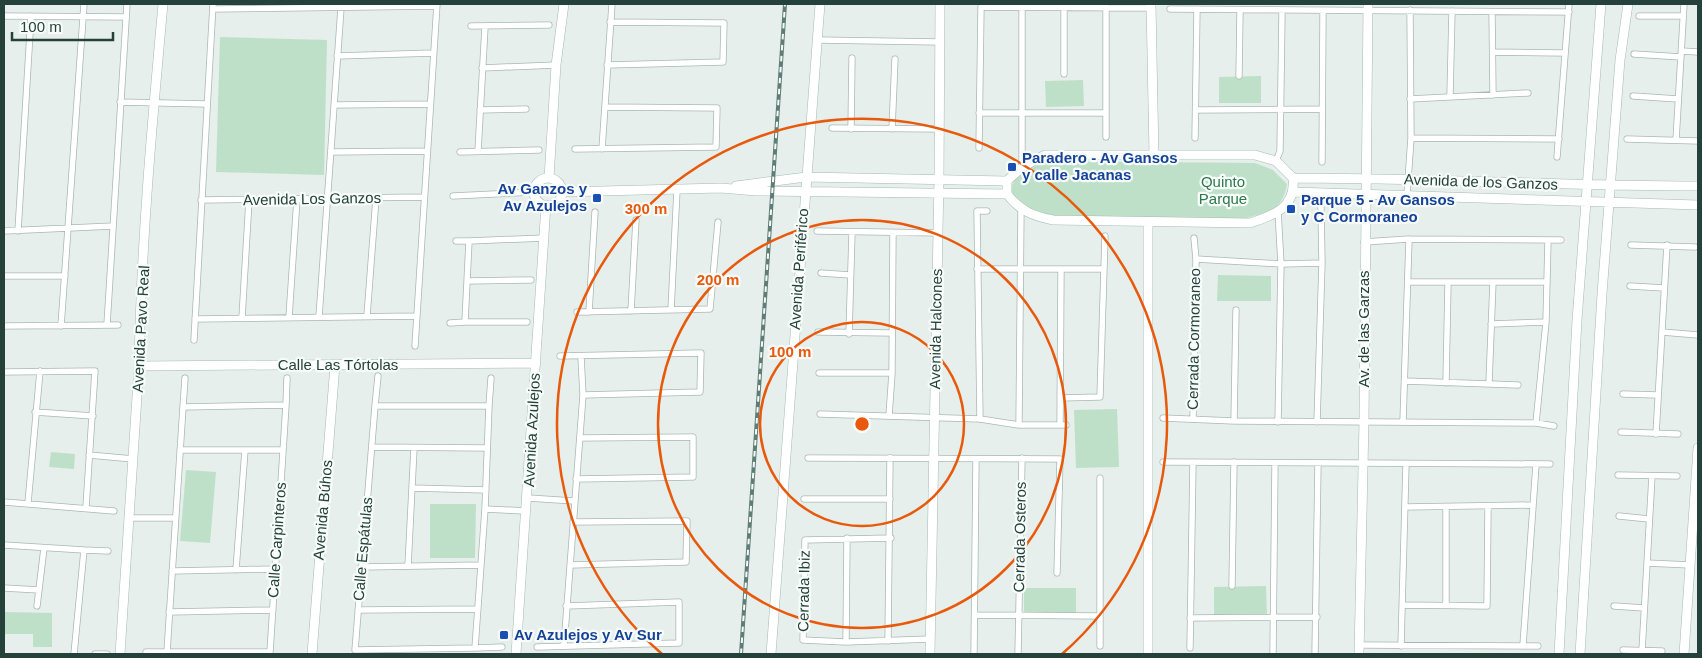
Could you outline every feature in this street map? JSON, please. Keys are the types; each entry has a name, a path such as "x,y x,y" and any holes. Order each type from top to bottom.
{"street":[{"path":"61,326 84,4"},
{"path":"107,326 126,4"},
{"name":"Avenida Pavo Real","path":"120,654 140,366 140,316 154,103 163,4"},
{"path":"549,178 556,65 564,4"},
{"path":"602,148 612,4"},
{"name":"Avenida Periférico","path":"771,654 820,4"},
{"name":"Avenida Halcones","path":"930,654 926,639 935,457 940,4"},
{"path":"1557,156 1569,4"},
{"path":"1559,654 1585,201 1601,4"},
{"path":"1580,654 1602,294 1620,60 1628,4"},
{"path":"1676,140 1684,4"},
{"path":"194,340 213,6 341,8 437,5 426,151 415,346"},
{"path":"1022,6 1022,166"},
{"path":"979,148 981,7 1151,6 1154,156"},
{"path":"1106,7 1106,137"},
{"path":"1170,10 1323,12 1368,7 1377,10 1569,12"},
{"name":"Av. de las Garzas","path":"1359,650 1358,464 1368,422 1368,241 1364,178 1368,7"},
{"path":"319,317 341,8"},
{"path":"1064,8 1064,74"},
{"path":"1195,138 1197,9"},
{"path":"1407,195 1410,138 1410,10"},
{"path":"1450,96 1452,11"},
{"path":"1239,76 1240,12"},
{"path":"1276,161 1280,150 1282,12"},
{"path":"1322,162 1323,12"},
{"path":"1492,12 1493,95"},
{"path":"4,16 126,16"},
{"path":"18,231 31,16"},
{"path":"1639,16 1683,16"},
{"path":"607,65 723,62 724,23 610,22"},
{"path":"470,26 549,25"},
{"path":"478,151 485,27"},
{"path":"818,40 939,42"},
{"path":"1493,52 1564,53"},
{"path":"1634,54 1698,52"},
{"path":"337,56 434,53"},
{"path":"851,129 852,58"},
{"path":"892,129 895,59"},
{"path":"482,68 556,65"},
{"path":"1410,99 1528,93"},
{"path":"1633,96 1678,99"},
{"path":"120,102 206,104"},
{"path":"334,105 430,104"},
{"path":"574,149 716,147 717,108 605,107"},
{"path":"480,110 526,109"},
{"path":"1196,110 1281,111 1322,109"},
{"path":"979,113 1106,113"},
{"path":"832,128 938,129"},
{"path":"1410,138 1558,139"},
{"path":"1627,139 1698,141"},
{"path":"460,152 539,150"},
{"path":"330,152 426,151"},
{"path":"1045,155 1255,155 1276,161 1293,178 1294,192 1288,203 1278,211 1250,223 1054,220 1034,216 1021,209 1007,194 1007,181 1022,166 1045,155"},
{"path":"756,187 780,180 806,177 1007,181"},
{"path":"549,178 557,180 562,192 557,202 546,206 536,200 534,192 537,183 549,178"},
{"name":"Avenida de los Ganzos","path":"1293,178 1364,178 1610,186 1698,186"},
{"path":"779,191 780,180"},
{"path":"562,192 756,187 779,191 805,192 1007,194"},
{"path":"671,310 677,190"},
{"path":"453,196 534,192"},
{"name":"Avenida de los Ganzos","path":"1294,192 1364,196 1407,195 1610,201 1698,206"},
{"path":"367,316 376,198"},
{"name":"Avenida Los Ganzos","path":"201,200 423,198"},
{"path":"289,318 297,199"},
{"path":"242,318 249,200"},
{"name":"Avenida Azulejos","path":"516,654 528,498 546,206"},
{"path":"1317,422 1322,263 1321,208"},
{"path":"1019,424 1021,209"},
{"path":"980,419 977,211 987,211"},
{"path":"1278,211 1281,264 1278,422"},
{"path":"589,312 595,212"},
{"path":"631,311 636,220"},
{"path":"577,312 710,309 718,222"},
{"path":"1148,222 1148,654"},
{"path":"4,231 113,226"},
{"path":"818,232 938,233"},
{"path":"848,334 852,233"},
{"path":"889,416 892,373 893,233"},
{"path":"1060,398 1100,397 1105,236"},
{"path":"456,241 544,238"},
{"name":"Cerrada Cormoraneo","path":"1193,419 1196,259 1194,238"},
{"path":"1368,241 1409,239 1561,240"},
{"path":"1403,422 1409,239"},
{"path":"1536,423 1546,322 1548,240"},
{"path":"465,322 469,241"},
{"path":"1631,245 1695,247"},
{"path":"1656,434 1667,245"},
{"name":"Cerrada Cormoraneo","path":"1196,259 1281,264 1322,263"},
{"path":"977,269 1104,269"},
{"path":"820,414 980,419 1019,424 1063,425 1060,398 1061,269"},
{"path":"821,273 850,275"},
{"path":"4,276 65,276"},
{"path":"468,280 531,280"},
{"path":"1408,282 1546,282"},
{"path":"1489,383 1493,282"},
{"path":"1446,383 1448,283"},
{"path":"1630,286 1664,288"},
{"path":"1234,421 1236,310"},
{"path":"195,318 416,316"},
{"path":"450,323 526,322"},
{"path":"1491,324 1546,322"},
{"path":"4,326 118,325"},
{"path":"818,332 848,334 892,333"},
{"path":"1662,332 1698,335"},
{"path":"560,356 701,352 700,392 583,395"},
{"path":"564,646 583,395 582,356"},
{"name":"Calle Las Tórtolas","path":"140,366 536,363"},
{"name":"Avenida Búhos","path":"312,654 335,365"},
{"path":"28,503 40,371"},
{"path":"4,372 95,371 86,507"},
{"path":"819,373 892,373"},
{"name":"Calle Espátulas","path":"378,376 355,652 502,647"},
{"path":"167,652 185,378"},
{"name":"Calle Carpinteros","path":"146,652 270,653 287,378"},
{"path":"475,648 485,509 491,378"},
{"path":"1405,381 1518,385"},
{"path":"1623,394 1658,395"},
{"path":"183,407 286,405"},
{"path":"375,406 489,406"},
{"path":"35,412 93,416"},
{"name":"Cerrada Cormoraneo","path":"1163,418 1278,422 1536,423 1554,426"},
{"path":"1622,432 1678,434"},
{"path":"576,479 693,477 693,437 580,438"},
{"path":"372,447 488,448"},
{"path":"408,566 414,448"},
{"path":"1684,654 1698,448"},
{"path":"180,450 283,450"},
{"path":"236,570 244,450"},
{"path":"89,455 133,459"},
{"path":"808,458 935,457 1060,459 1057,572"},
{"path":"888,641 891,538 890,458"},
{"name":"Cerrada Osteros","path":"1018,654 1022,458"},
{"path":"974,654 976,459"},
{"path":"1163,462 1550,464"},
{"path":"1190,648 1193,462"},
{"path":"1232,586 1234,462"},
{"path":"1316,654 1318,462"},
{"path":"1273,654 1275,463"},
{"path":"1402,646 1406,464"},
{"path":"1523,645 1536,465"},
{"path":"1618,475 1677,476"},
{"path":"1642,651 1652,476"},
{"path":"1100,478 1100,646"},
{"path":"412,488 486,490"},
{"path":"528,498 574,501"},
{"path":"804,499 890,499"},
{"path":"4,502 86,507 114,511"},
{"path":"1406,506 1488,507 1532,505"},
{"path":"1446,506 1446,604"},
{"path":"1403,605 1446,604 1487,606 1488,507"},
{"path":"485,509 526,511"},
{"path":"1619,516 1649,519"},
{"path":"129,518 175,518"},
{"path":"570,565 686,562 687,521 573,522"},
{"path":"846,642 847,538"},
{"name":"Cerrada Ibiz","path":"891,538 805,540 803,640 846,642 926,639"},
{"path":"4,545 108,550"},
{"path":"37,606 44,548"},
{"path":"74,654 84,550"},
{"path":"1647,563 1690,565"},
{"path":"361,566 481,565"},
{"path":"172,571 275,569"},
{"path":"4,588 39,590"},
{"path":"538,647 679,643 679,602 566,606"},
{"path":"1614,606 1644,608"},
{"path":"358,610 478,608"},
{"path":"169,612 272,610"},
{"path":"975,615 1099,616"},
{"path":"1190,618 1274,619 1317,617"},
{"path":"1359,650 1369,645 1538,646"},
{"path":"1623,650 1662,651"},
{"path":"95,654 107,654"}],"green space":[{"path":"220,37 327,40 324,175 216,172"},
{"path":"1261,76 1261,103 1219,103 1219,77"},
{"path":"1083,80 1084,106 1046,107 1045,81"},
{"name":"Quinto Parque","path":"1045,161 1255,163 1273,170 1287,184 1282,200 1278,205 1266,212 1243,219 1055,216 1024,205 1013,194 1012,187 1015,180 1025,171"},
{"path":"1218,275 1271,276 1271,301 1217,301"},
{"path":"1117,409 1119,467 1076,468 1074,410"},
{"path":"51,452 75,454 74,469 49,467"},
{"path":"186,470 216,472 210,543 180,541"},
{"path":"430,504 476,504 475,558 430,558"},
{"path":"1266,586 1267,618 1214,619 1214,587"},
{"path":"1024,588 1076,588 1076,615 1024,615"},
{"path":"5,612 52,613 52,647 33,647 33,634 5,634"}],"railway":[{"path":"741,654 785,4"}],"place":[{"name":"Paradero - Av Gansos y calle Jacanas","path":"1012,167"},
{"name":"Av Ganzos y Av Azulejos","path":"597,198"},
{"name":"Parque 5 - Av Gansos y C Cormoraneo","path":"1291,209"},
{"name":"Av Azulejos y Av Sur","path":"504,635"}]}
